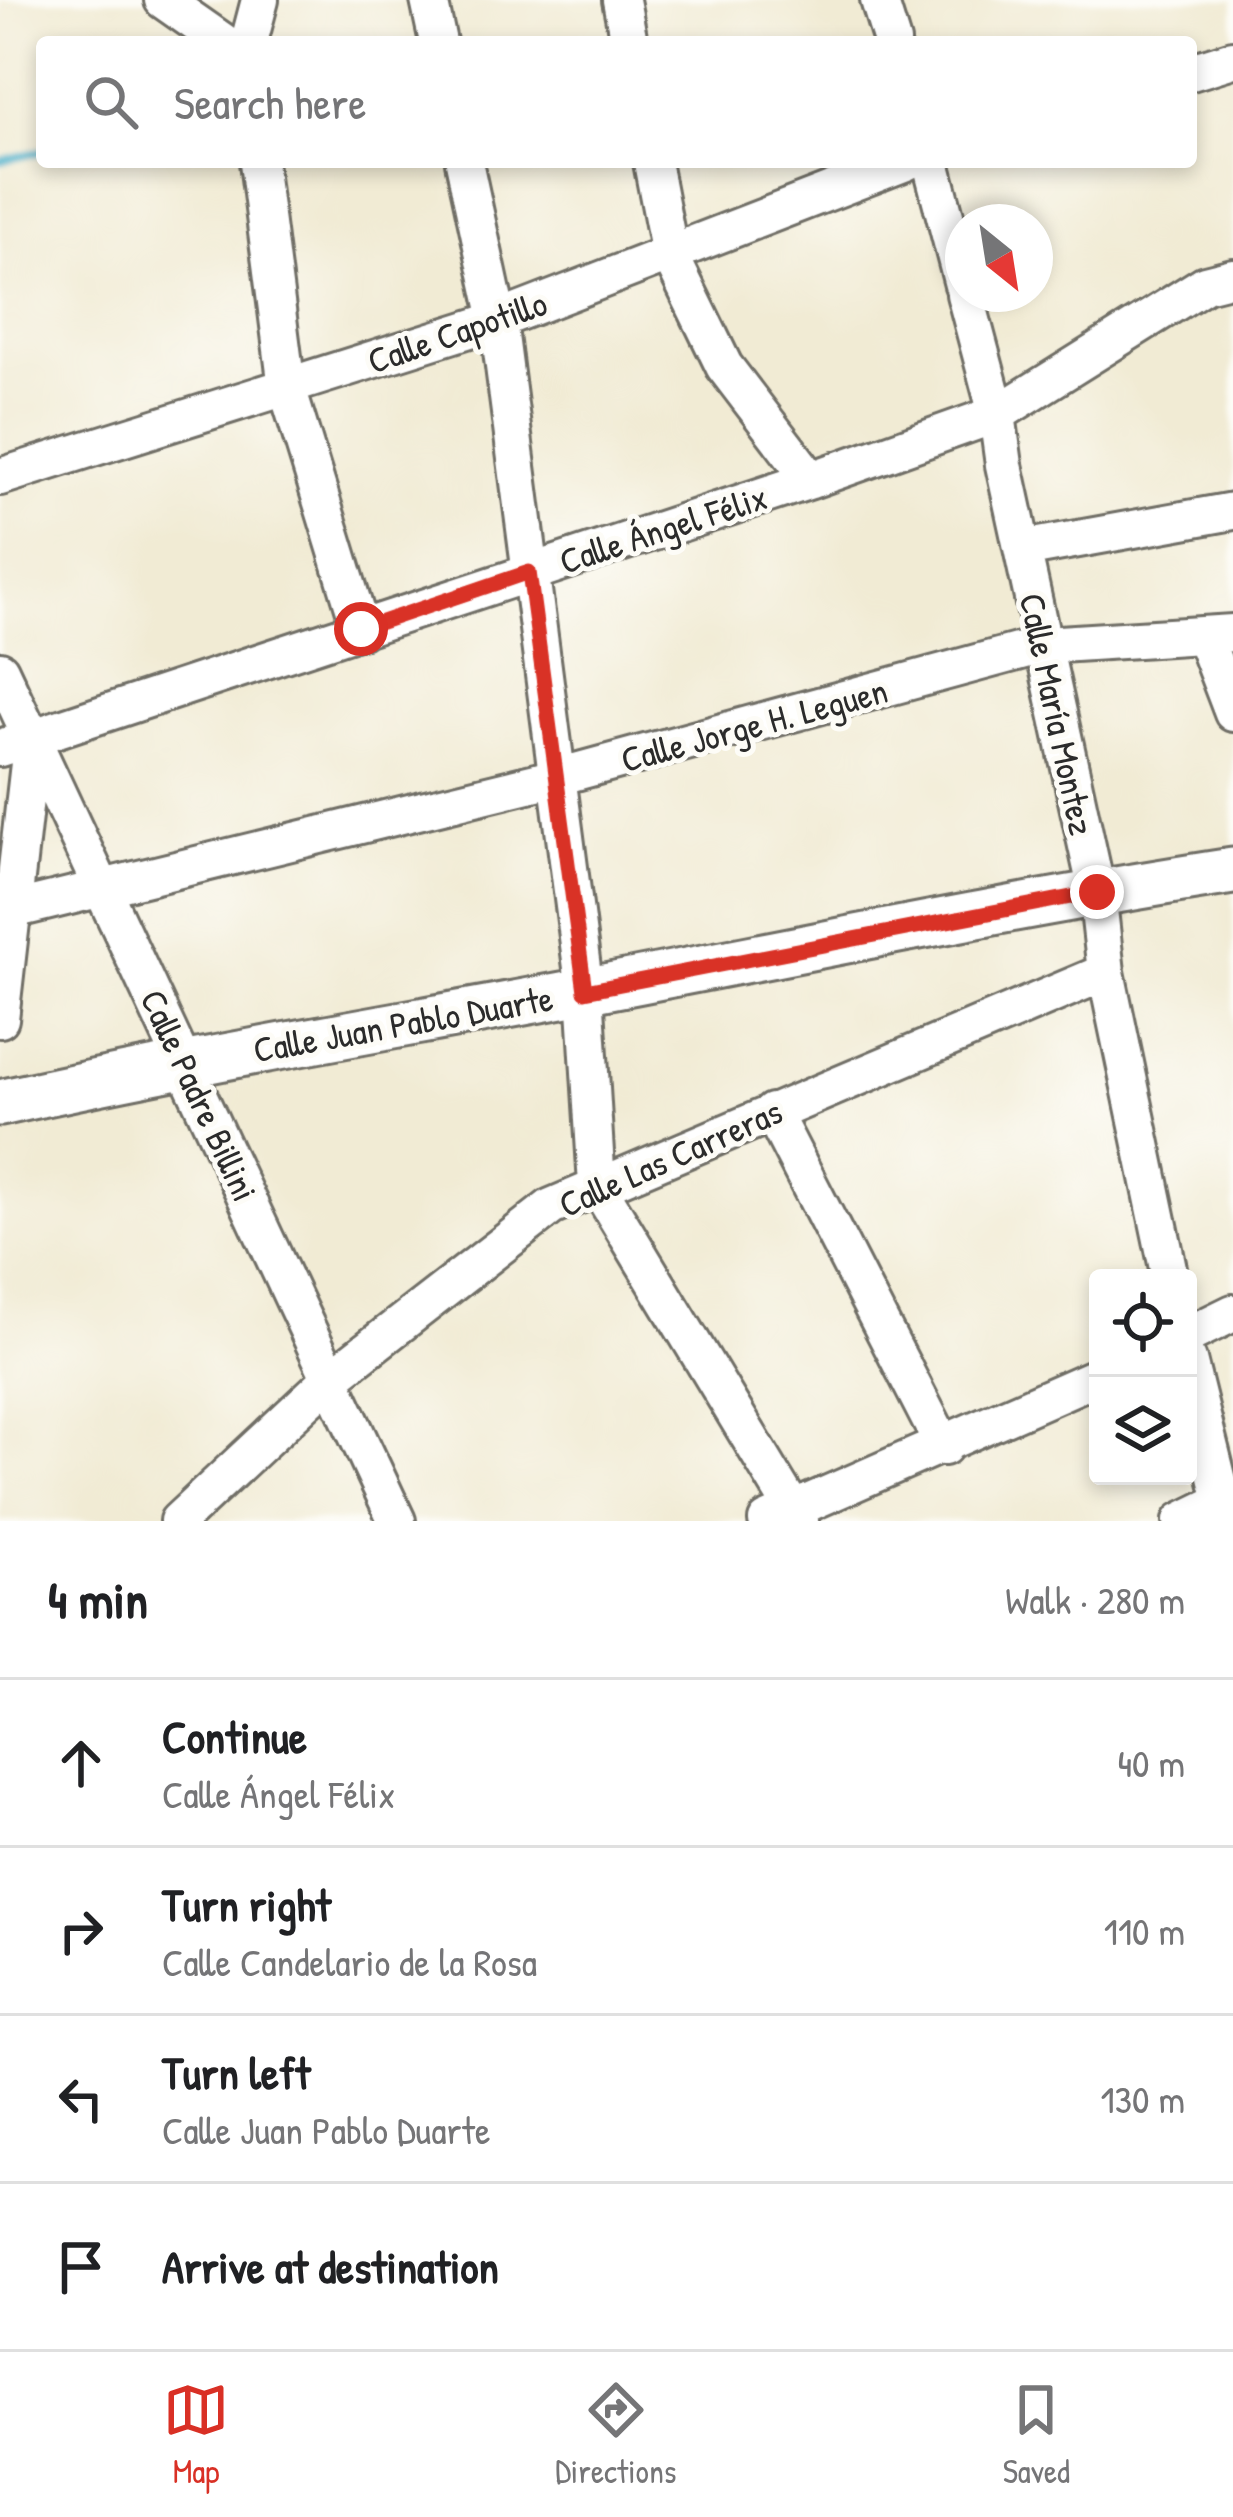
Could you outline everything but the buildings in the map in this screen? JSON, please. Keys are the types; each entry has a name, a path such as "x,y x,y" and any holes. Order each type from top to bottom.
{"main road":[{"name":"Calle Juan Pablo Duarte","path":"0,1103 185,1062 1097,892 1233,871"}],"street":[{"path":"163,0 214,36"},
{"path":"251,36 260,0"},
{"path":"429,0 438,36"},
{"path":"621,0 628,36"},
{"path":"879,0 890,36"},
{"path":"1197,70 1233,59"},
{"path":"259,168 287,388 361,629"},
{"path":"465,168 498,320 585,991 597,1185 786,1516 1096,1377"},
{"path":"653,168 670,255 724,366 811,480"},
{"name":"Calle Capotillo","path":"0,476 498,320 891,168"},
{"path":"933,168 945,216"},
{"name":"Calle Ángel Félix","path":"16,743 997,414 1205,284 1233,277"},
{"name":"Calle María Montez","path":"970,312 997,414 1097,892 1106,972 1168,1269"},
{"path":"1023,549 1233,511"},
{"path":"1219,635 1233,713"},
{"name":"Calle Jorge H. Leguen","path":"7,911 557,777 1043,645 1219,635"},
{"name":"Calle Padre Billini","path":"0,670 16,743 104,889 397,1521"},
{"path":"0,1019 16,743"},
{"name":"Calle Las Carreras","path":"178,1521 331,1378 551,1207 1106,972"},
{"path":"772,1112 944,1447"},
{"path":"1197,1331 1233,1313"},
{"path":"1182,1521 1228,1506 1193,1377"}],"waterway":[{"path":"0,161 36,152"}],"route":[{"path":"361,629 529,572 585,991 1097,892"}]}
